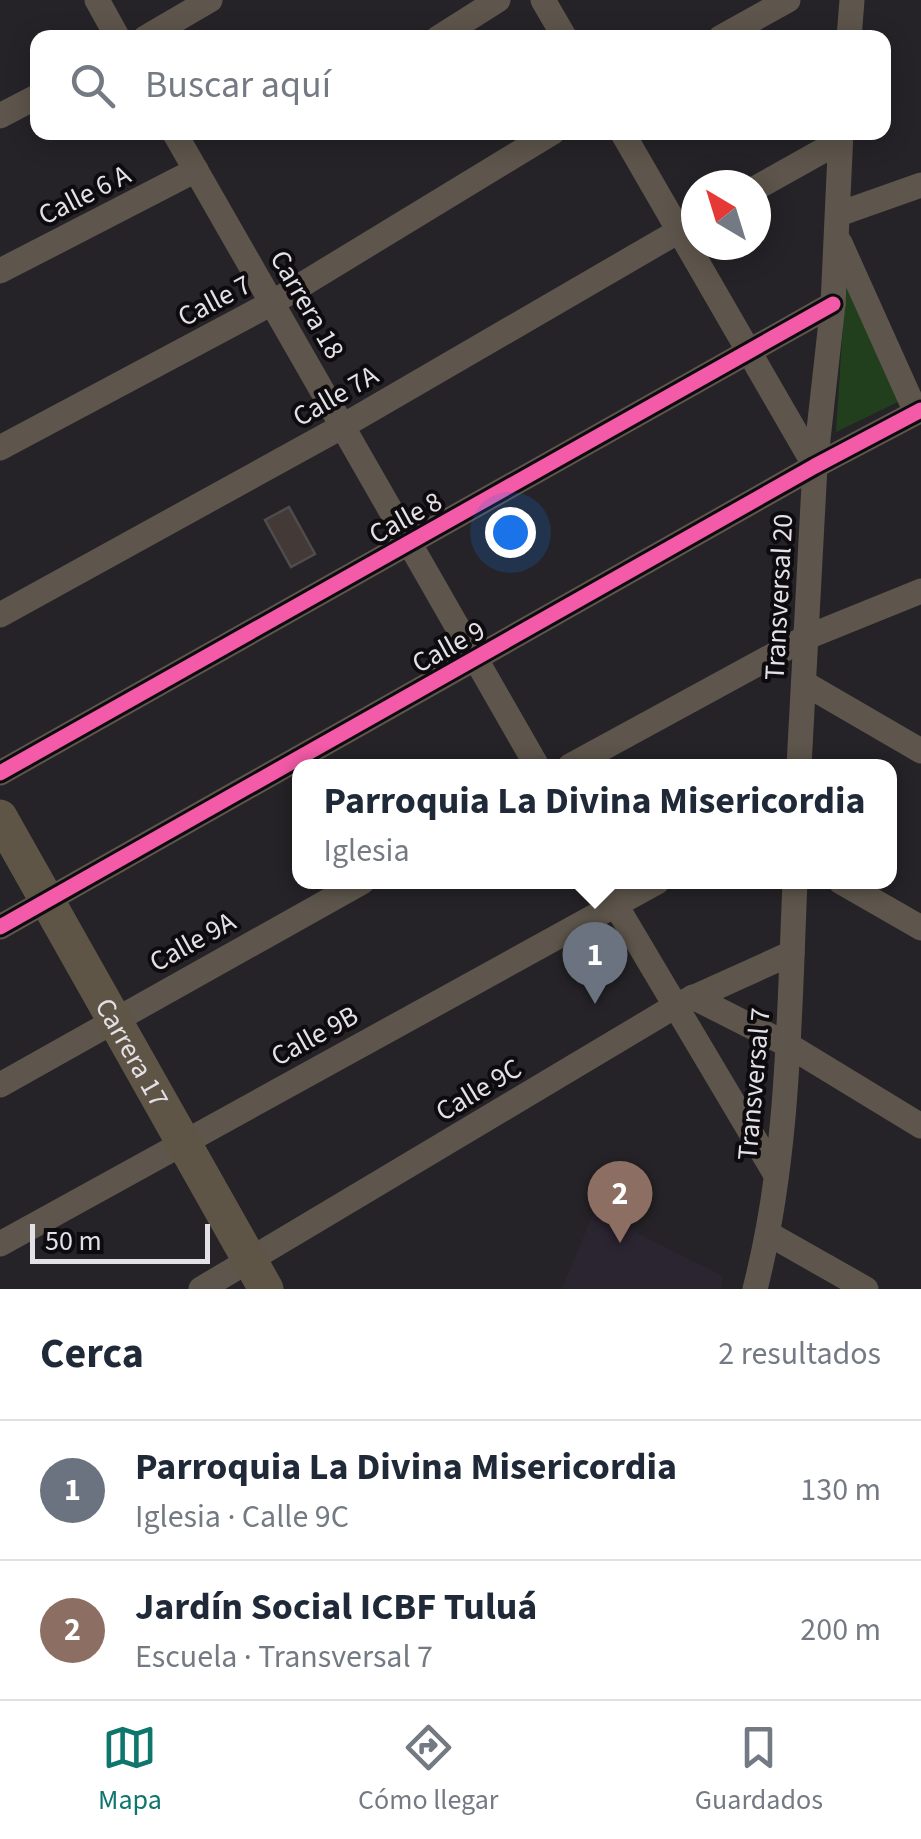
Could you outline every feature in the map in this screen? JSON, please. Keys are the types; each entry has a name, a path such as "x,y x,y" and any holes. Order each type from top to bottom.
{"street":[{"path":"97,0 114,30"},
{"path":"159,30 210,0"},
{"path":"451,30 498,0"},
{"path":"542,0 560,30"},
{"path":"734,30 788,0"},
{"path":"850,30 852,0"},
{"path":"0,116 30,100"},
{"name":"Carrera 18","path":"179,140 533,759"},
{"name":"Calle 7","path":"0,448 272,303 540,140"},
{"path":"628,140 681,216"},
{"path":"771,179 836,140"},
{"name":"Transversal 20","path":"800,759 814,466 834,304 841,140"},
{"name":"Calle 6 A","path":"0,271 196,170"},
{"path":"918,411 838,226 921,185"},
{"name":"Calle 7A","path":"0,615 343,426 681,230"},
{"path":"705,260 750,352 814,466"},
{"name":"Calle 8","path":"0,773 834,304"},
{"name":"Calle 9","path":"298,759 918,411"},
{"path":"583,759 805,638 921,591"},
{"path":"804,683 921,751"},
{"name":"Calle 9","path":"0,927 292,763"},
{"name":"Carrera 17","path":"0,817 259,1275"},
{"name":"Calle 9A","path":"0,1085 349,889"},
{"path":"606,889 686,1001 776,1175"},
{"name":"Calle 9B","path":"0,1244 643,889"},
{"name":"Transversal 7","path":"754,1289 769,1234 776,1175 788,1045 795,889"},
{"path":"853,889 921,928"},
{"name":"Calle 9C","path":"201,1289 259,1275 686,1001 792,953"},
{"path":"686,1001 788,1045 921,1126"},
{"path":"769,1234 866,1289"}],"shaded area":[{"path":"594,1211 723,1276 721,1289 562,1289"}],"green space":[{"path":"847,264 898,402 836,432"}],"building":[{"path":"289,507 315,554 291,567 265,520"}],"cycle path":[{"path":"0,773 833,304"},
{"path":"297,759 921,410"},
{"path":"0,927 292,762"}],"place":[{"name":"Parroquia La Divina Misericordia","path":"595,1004"},
{"name":"Jardín Social ICBF Tuluá","path":"620,1243"}]}
